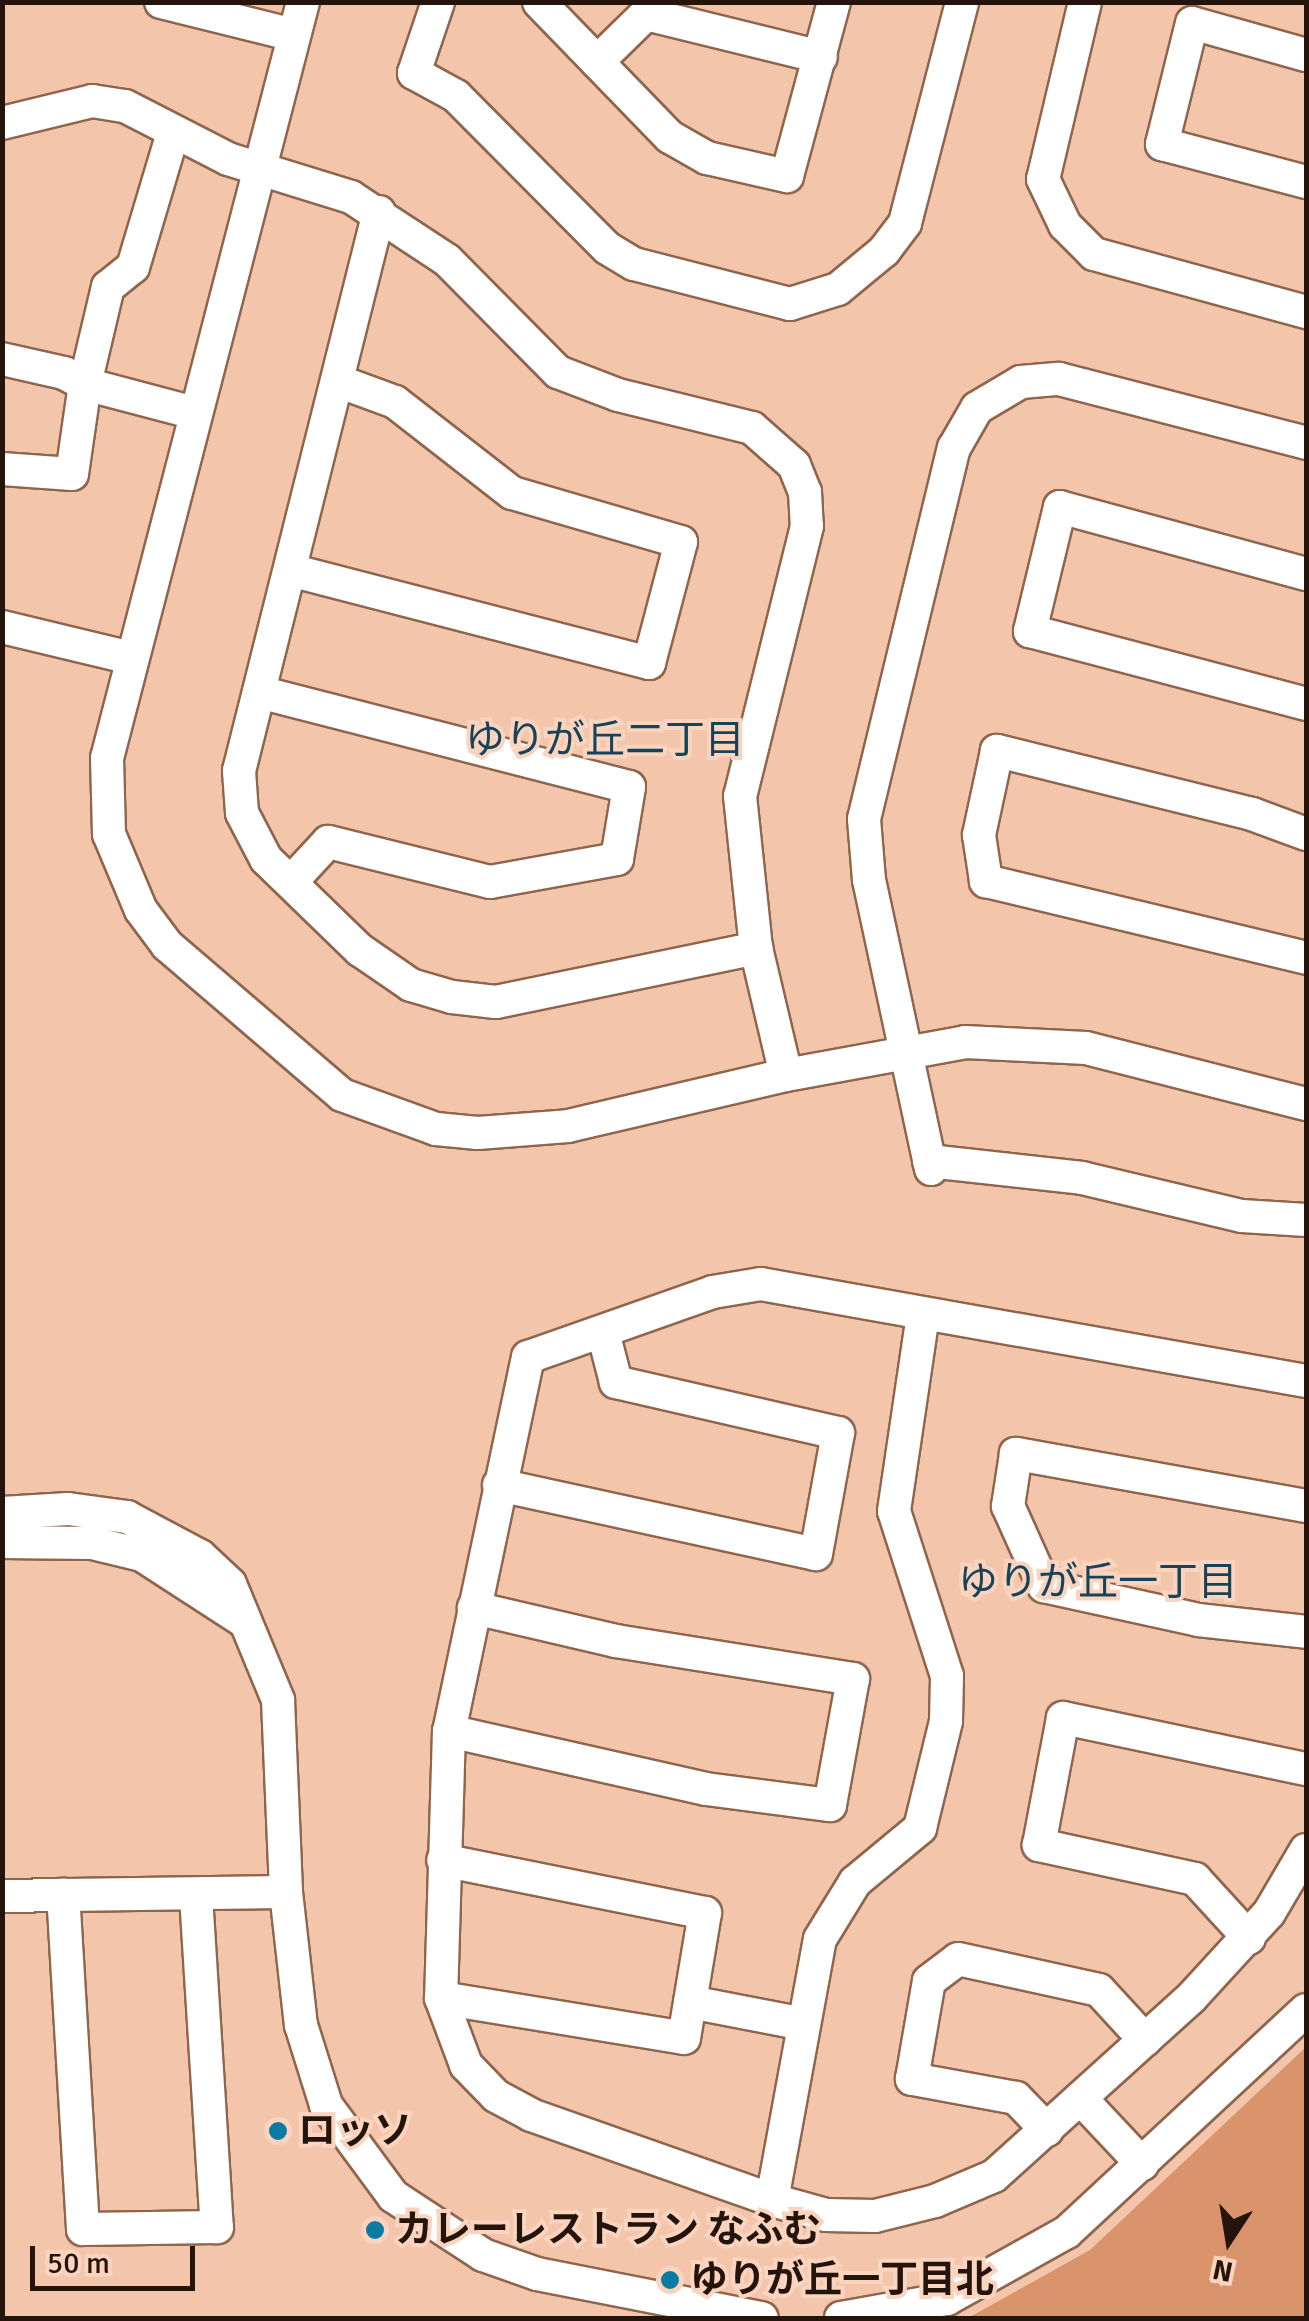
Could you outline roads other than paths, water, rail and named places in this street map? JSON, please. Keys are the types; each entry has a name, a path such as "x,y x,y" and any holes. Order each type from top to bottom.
{"street":[{"path":"161,2 294,35"},
{"path":"303,2 130,658 105,774 106,816 122,872 140,910 187,965 342,1095 436,1129 523,1132 786,1074 965,1042 1086,1048 1306,1104"},
{"path":"438,2 414,73 456,96 607,248 634,264 790,304 838,289 884,251 905,224 962,2"},
{"path":"538,2 670,137 707,158 787,176 834,2"},
{"path":"1085,2 1043,179 1065,225 1094,254 1306,312"},
{"path":"597,62 646,14 820,57"},
{"path":"1306,55 1192,23 1162,144 1306,182"},
{"path":"2,123 92,101 125,106 174,133 379,212 447,260 558,372 618,395 752,428 794,465 805,492 807,526 740,796 756,948 786,1074"},
{"path":"2,469 72,474 85,384 108,287 133,268 174,133"},
{"path":"379,212 258,692 240,771 242,813 266,859 360,950 411,985 452,997 496,1002 756,948"},
{"path":"2,359 64,372 85,384 195,413"},
{"path":"1306,443 1059,379 1021,382 977,408 954,448 864,819 869,880 930,1165 1082,1178 1224,1212 1306,1220"},
{"path":"290,570 649,663 682,542 512,492 395,402 338,382"},
{"path":"1306,574 1060,507 1030,631 1306,704"},
{"path":"2,626 130,658"},
{"path":"258,692 629,787 618,860 490,882 328,842 291,882"},
{"path":"1306,834 1252,814 997,751 979,834 986,881 1306,958"},
{"path":"1306,1381 762,1284 713,1292 528,1357 449,1731 441,1998 466,2066 496,2096 531,2115 772,2200 826,2214 874,2216 935,2201 994,2176 1082,2100 1248,1938 1306,1850"},
{"path":"772,2200 820,1938 835,1906 920,1828 946,1720 948,1676 894,1512 923,1314"},
{"path":"499,1485 816,1554 838,1433 616,1382 603,1332"},
{"path":"1306,1506 1016,1454 1008,1506 1044,1586 1198,1620 1306,1632"},
{"path":"2,1513 95,1511 153,1529 200,1556 230,1584 244,1622 264,1654 278,1700 286,1892 301,2025 326,2105 393,2196 483,2255 537,2274 762,2318"},
{"path":"2,1542 92,1543 142,1555 244,1622"},
{"path":"449,1731 706,1788 830,1805 853,1679 616,1641 474,1608"},
{"path":"1248,1938 1195,1878 1039,1846 1063,1718 1306,1769"},
{"path":"441,1998 684,2038 705,1913 443,1860"},
{"path":"2,1896 286,1892"},
{"path":"63,1895 83,2229 216,2227 196,1896"},
{"path":"1047,2130 1016,2098 912,2079 929,1981 958,1960 1098,1990 1145,2040"},
{"path":"690,2002 804,2024"},
{"path":"841,2318 947,2299 1008,2270 1067,2232 1306,2010"},
{"path":"1082,2100 1142,2164"}],"place":[{"name":"ロッソ","path":"278,2131"},
{"name":"カレーレストラン なふむ","path":"375,2230"},
{"name":"ゆりが丘一丁目北","path":"670,2280"}],"district":[{"name":"ゆりが丘二丁目","path":"605,740"},
{"name":"ゆりが丘一丁目","path":"1098,1582"}]}
